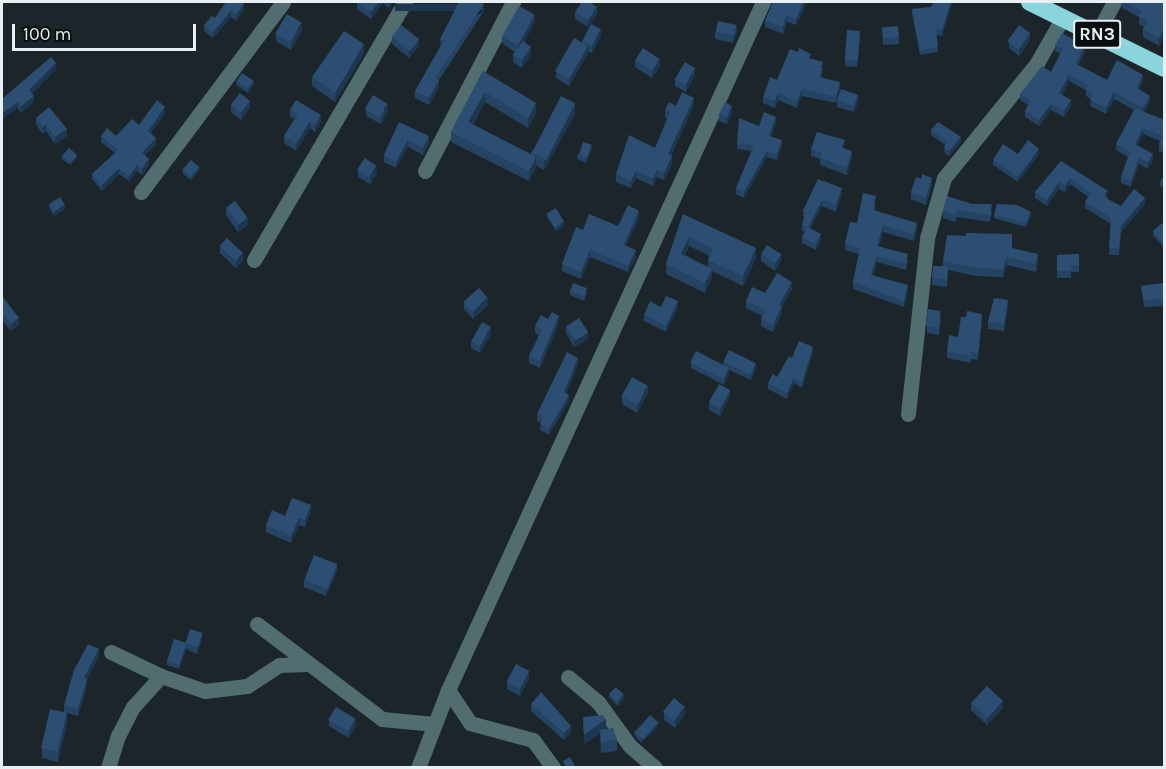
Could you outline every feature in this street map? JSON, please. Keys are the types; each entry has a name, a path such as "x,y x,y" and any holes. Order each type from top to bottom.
{"highway":[{"name":"RN3","path":"1030,2 1164,68"}],"street":[{"path":"141,192 283,2"},
{"path":"254,260 405,2"},
{"path":"424,171 513,2"},
{"path":"417,768 448,690 763,2"},
{"path":"1097,34 1114,2"},
{"path":"908,414 927,238 944,178 1037,63 1063,17"},
{"path":"257,624 382,719 435,724"},
{"path":"111,652 161,676 205,691 247,686 279,665 308,664"},
{"path":"108,768 118,736 133,707 161,676"},
{"path":"568,677 598,702 630,746 655,768"},
{"path":"448,690 470,723 533,740 553,768"}],"building":[{"path":"226,2 244,4 236,15 231,11 213,32 204,25 212,16 215,18"},
{"path":"357,2 379,2 371,12"},
{"path":"459,2 484,4 435,78 439,80 429,98 415,91 444,40 440,39"},
{"path":"582,2 589,2 597,7 588,20 575,12"},
{"path":"773,2 804,2 796,19 787,15 783,27 765,21"},
{"path":"934,2 951,2 942,30 936,29 938,47 920,50 912,9 931,7"},
{"path":"1125,2 1164,2 1164,28 1159,38 1143,29 1148,21 1139,16 1142,11"},
{"path":"519,6 535,15 518,45 502,37"},
{"path":"287,14 302,23 290,42 275,34"},
{"path":"718,21 737,25 734,36 716,32"},
{"path":"591,24 601,29 592,46 582,41"},
{"path":"401,25 419,39 410,51 392,37"},
{"path":"1019,25 1030,33 1019,49 1007,41"},
{"path":"898,26 899,37 883,38 882,27"},
{"path":"847,30 860,31 858,61 845,60"},
{"path":"344,31 364,44 335,93 312,77"},
{"path":"1062,33 1085,46 1076,64 1107,80 1117,60 1143,75 1137,88 1150,96 1143,108 1114,92 1106,108 1090,100 1093,95 1086,89 1088,85 1069,75 1059,93 1071,100 1064,111 1051,104 1039,120 1025,111 1031,101 1020,94 1042,66 1051,72 1063,49 1055,45"},
{"path":"574,38 588,46 569,79 555,71"},
{"path":"523,41 531,47 521,61 513,55"},
{"path":"643,48 660,59 652,71 635,60"},
{"path":"799,48 811,54 809,58 823,62 819,77 840,82 836,97 802,89 797,102 778,93 775,101 763,97 770,77 777,80 790,49 798,52"},
{"path":"51,57 56,63 29,90 34,96 21,106 18,102 2,113 2,99"},
{"path":"685,62 695,68 685,85 675,79"},
{"path":"483,71 536,103 528,118 485,92 468,122 536,157 529,171 451,132"},
{"path":"242,73 254,81 248,89 236,81"},
{"path":"841,89 858,95 854,106 837,100"},
{"path":"682,92 694,98 668,154 672,156 664,173 657,170 653,179 636,171 631,181 616,174 629,135 655,148 670,113 665,110 669,102 676,106"},
{"path":"240,93 250,101 241,113 231,105"},
{"path":"373,95 388,104 379,117 365,109"},
{"path":"561,96 575,103 546,160 532,153"},
{"path":"157,100 165,107 148,131 156,138 142,153 149,159 142,169 137,165 129,176 119,168 102,185 92,174 118,150 101,136 107,128 116,136 132,119 139,125"},
{"path":"296,100 321,115 315,125 310,121 296,144 284,136 298,114 290,110"},
{"path":"725,102 732,106 727,117 719,114"},
{"path":"49,107 67,129 55,137 46,124 43,127 36,118"},
{"path":"1135,108 1164,120 1164,147 1159,144 1163,136 1143,128 1135,144 1153,154 1148,162 1139,158 1131,181 1121,177 1130,152 1116,144"},
{"path":"764,112 776,117 769,136 782,140 777,154 767,151 744,192 736,188 754,145 737,143 739,118 759,126"},
{"path":"399,122 429,136 423,148 408,140 396,162 384,155"},
{"path":"938,122 961,137 949,151 944,147 947,142 931,130"},
{"path":"817,132 845,140 842,148 852,151 847,168 820,158 822,153 811,149"},
{"path":"1028,140 1039,149 1018,177 993,160 1003,144 1018,154"},
{"path":"583,142 592,145 587,158 579,155"},
{"path":"69,148 77,155 71,163 62,156"},
{"path":"365,158 377,166 369,177 357,170"},
{"path":"191,160 199,167 191,177 182,170"},
{"path":"1061,161 1108,191 1104,197 1121,206 1134,189 1145,198 1121,226 1119,249 1109,248 1111,218 1085,202 1091,193 1070,178 1065,186 1059,182 1047,200 1035,192"},
{"path":"922,174 932,178 926,198 911,192 916,177 921,179"},
{"path":"818,179 842,188 836,205 822,200 808,227 821,234 816,244 802,237 807,227 802,225 806,212 803,211"},
{"path":"863,193 876,196 873,210 917,223 914,234 883,225 877,246 908,254 906,263 877,256 871,275 908,285 904,301 853,282 860,248 845,243 850,222 857,223"},
{"path":"947,196 972,204 992,204 990,215 957,210 955,215 943,211"},
{"path":"60,197 65,205 54,212 49,204"},
{"path":"235,201 248,218 239,224 226,208"},
{"path":"997,204 1017,205 1031,212 1026,223 994,215"},
{"path":"628,205 639,211 624,245 636,250 628,266 590,250 581,272 562,264 576,227 583,230 589,214 618,226"},
{"path":"556,208 564,222 554,227 546,214"},
{"path":"683,214 756,248 743,276 708,260 713,248 689,237 681,254 712,269 705,283 666,264"},
{"path":"1162,223 1164,226 1164,245 1153,231"},
{"path":"966,233 1012,234 1012,248 1038,254 1036,264 1007,257 1003,269 976,268 943,261 947,235 966,236"},
{"path":"227,238 243,253 236,261 219,246"},
{"path":"767,245 781,254 775,263 761,254"},
{"path":"1079,254 1079,265 1071,265 1071,271 1057,271 1057,255"},
{"path":"933,266 948,266 947,280 932,278"},
{"path":"777,273 792,282 779,305 782,306 773,325 761,319 765,310 746,301 752,287 765,293"},
{"path":"573,283 587,288 584,297 570,291"},
{"path":"1164,283 1164,299 1144,300 1141,286"},
{"path":"479,288 488,298 472,312 463,302"},
{"path":"2,296 19,318 11,324 2,313"},
{"path":"666,296 678,301 666,326 644,315 650,301 661,307"},
{"path":"994,298 1008,300 1004,324 988,322"},
{"path":"928,309 941,311 938,328 925,326"},
{"path":"967,311 982,314 978,353 971,352 971,356 947,351 949,335 958,337 961,317 966,317"},
{"path":"552,312 559,316 540,361 529,356 542,330 535,326 541,315 548,319"},
{"path":"579,318 588,332 576,340 566,326"},
{"path":"482,322 491,327 480,346 471,341"},
{"path":"799,341 813,347 802,382 794,378 787,393 768,383 773,374 777,377 789,356 792,358"},
{"path":"729,350 756,363 750,375 723,362"},
{"path":"696,351 729,368 723,379 690,363"},
{"path":"567,352 578,358 564,392 569,395 549,429 540,424 543,418 537,414"},
{"path":"632,377 648,386 637,405 621,396"},
{"path":"719,384 730,390 720,409 709,402"},
{"path":"292,498 311,505 305,520 299,518 291,536 266,525 272,510 285,516"},
{"path":"314,555 337,564 328,589 304,580"},
{"path":"190,629 202,633 198,647 185,643"},
{"path":"174,639 186,643 179,665 167,661"},
{"path":"88,644 99,649 84,678 87,679 78,709 64,705 74,670"},
{"path":"516,664 529,671 520,689 507,682"},
{"path":"987,686 1003,701 987,718 971,703"},
{"path":"616,687 624,695 617,702 609,694"},
{"path":"541,692 571,726 564,733 531,704"},
{"path":"674,698 685,707 674,721 663,712"},
{"path":"336,707 356,719 348,732 328,720"},
{"path":"50,709 67,713 58,752 41,748"},
{"path":"603,715 606,719 585,734 583,717"},
{"path":"650,715 658,722 643,740 635,732"},
{"path":"613,728 617,740 601,742 600,730"},
{"path":"570,757 576,768 566,768 563,761"}]}
